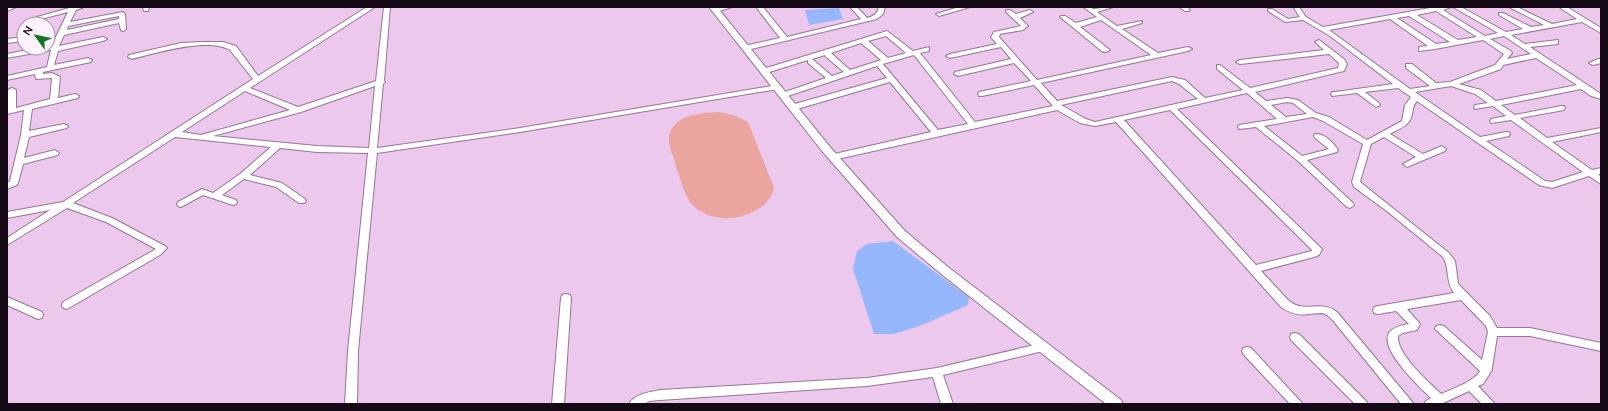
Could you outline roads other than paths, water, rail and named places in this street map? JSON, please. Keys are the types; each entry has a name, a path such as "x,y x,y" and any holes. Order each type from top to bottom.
{"street":[{"path":"7,9 12,7"},
{"path":"7,242 354,17 372,7"},
{"path":"351,404 353,351 381,82 387,7"},
{"path":"714,9 729,7"},
{"path":"760,7 785,39"},
{"path":"853,7 865,20"},
{"path":"747,48 875,18 880,14 882,7"},
{"path":"939,14 967,7"},
{"path":"1089,9 1110,7"},
{"path":"1296,7 1304,18 1322,29 1478,140 1542,183 1552,185 1601,171"},
{"path":"1322,29 1392,17 1411,11 1419,13 1448,7"},
{"path":"1456,7 1505,34 1580,83 1594,94 1601,97"},
{"path":"1512,7 1551,26"},
{"path":"1562,7 1601,31"},
{"path":"47,16 77,8"},
{"path":"56,46 65,25 77,8"},
{"path":"714,9 766,71 834,157 901,234 944,270 1116,404"},
{"path":"1089,9 1136,40 1157,56"},
{"path":"1409,66 1437,85 1451,84 1498,67 1508,53 1437,9"},
{"path":"1270,10 1287,21 1304,18"},
{"path":"1008,11 1025,26 1021,29 996,33 995,37 1056,106 1089,124 1095,124 1249,91 1339,70 1343,67 1343,64 1319,42"},
{"path":"1411,11 1457,43"},
{"path":"1015,16 1030,12"},
{"path":"65,25 121,13"},
{"path":"121,13 124,29"},
{"path":"62,33 121,13"},
{"path":"1501,14 1530,30"},
{"path":"1392,17 1435,47"},
{"path":"1063,18 1106,50"},
{"path":"1074,26 1102,18"},
{"path":"1422,49 1584,20"},
{"path":"1116,28 1140,22"},
{"path":"766,71 887,33 913,52 973,124"},
{"path":"56,48 103,39"},
{"path":"132,57 182,43 192,42 227,45 233,48 257,80"},
{"path":"864,42 887,61"},
{"path":"1524,46 1554,42"},
{"path":"950,56 1002,45"},
{"path":"174,134 278,146 374,151 781,91 831,80 878,63 926,49"},
{"path":"982,94 1188,49"},
{"path":"1240,62 1330,52"},
{"path":"828,54 849,73"},
{"path":"1501,62 1538,55"},
{"path":"50,68 53,56"},
{"path":"7,78 88,60"},
{"path":"958,74 1016,60"},
{"path":"811,61 831,80"},
{"path":"878,63 936,133"},
{"path":"1220,66 1284,120"},
{"path":"39,71 39,77 52,75 56,77 54,101"},
{"path":"794,107 892,79"},
{"path":"834,157 1172,79 1182,82 1204,101"},
{"path":"199,137 298,110 381,82"},
{"path":"1451,84 1478,92 1492,104 1601,181"},
{"path":"1334,94 1400,85"},
{"path":"1413,94 1436,88 1437,85"},
{"path":"1478,107 1582,86"},
{"path":"244,88 298,110"},
{"path":"12,90 10,112 75,96"},
{"path":"1359,91 1376,105"},
{"path":"1399,307 1415,324 1413,327 1398,331 1393,335 1393,346 1433,403 1479,381 1487,370 1493,332 1492,325 1461,296 1453,283 1452,268 1446,255 1357,185 1356,182 1367,143 1405,122 1413,94"},
{"path":"1265,104 1293,100 1299,102 1313,115 1326,119 1367,143"},
{"path":"7,186 14,183 25,135 28,107"},
{"path":"1172,108 1316,250 1316,252 1311,255 1254,269"},
{"path":"1494,121 1561,108"},
{"path":"1242,127 1313,115"},
{"path":"1118,119 1285,304 1300,312 1325,310 1339,320 1408,404"},
{"path":"1258,125 1301,158 1350,205"},
{"path":"25,135 64,126"},
{"path":"1544,141 1601,130"},
{"path":"1384,134 1423,158"},
{"path":"1478,140 1506,134"},
{"path":"1301,158 1334,150 1332,146 1318,136"},
{"path":"216,196 243,176 278,146"},
{"path":"1407,164 1442,149"},
{"path":"18,162 55,153"},
{"path":"243,176 279,185 302,201"},
{"path":"181,204 202,192 233,202"},
{"path":"7,215 66,204 109,220 162,248 157,253 68,306"},
{"path":"1378,310 1461,296"},
{"path":"558,404 566,298"},
{"path":"7,301 38,315"},
{"path":"1440,329 1487,370"},
{"path":"1493,332 1530,332 1596,347 1601,356"},
{"path":"1295,337 1362,404"},
{"path":"635,404 647,397 660,394 867,382 937,372 1043,347"},
{"path":"1247,351 1297,404"},
{"path":"937,372 947,404"},
{"path":"1470,385 1489,404"}],"water":[{"path":"839,8 843,19 809,25 805,10"},
{"path":"893,241 969,297 968,305 922,325 894,334 874,334 853,269 857,251 867,244"}]}
